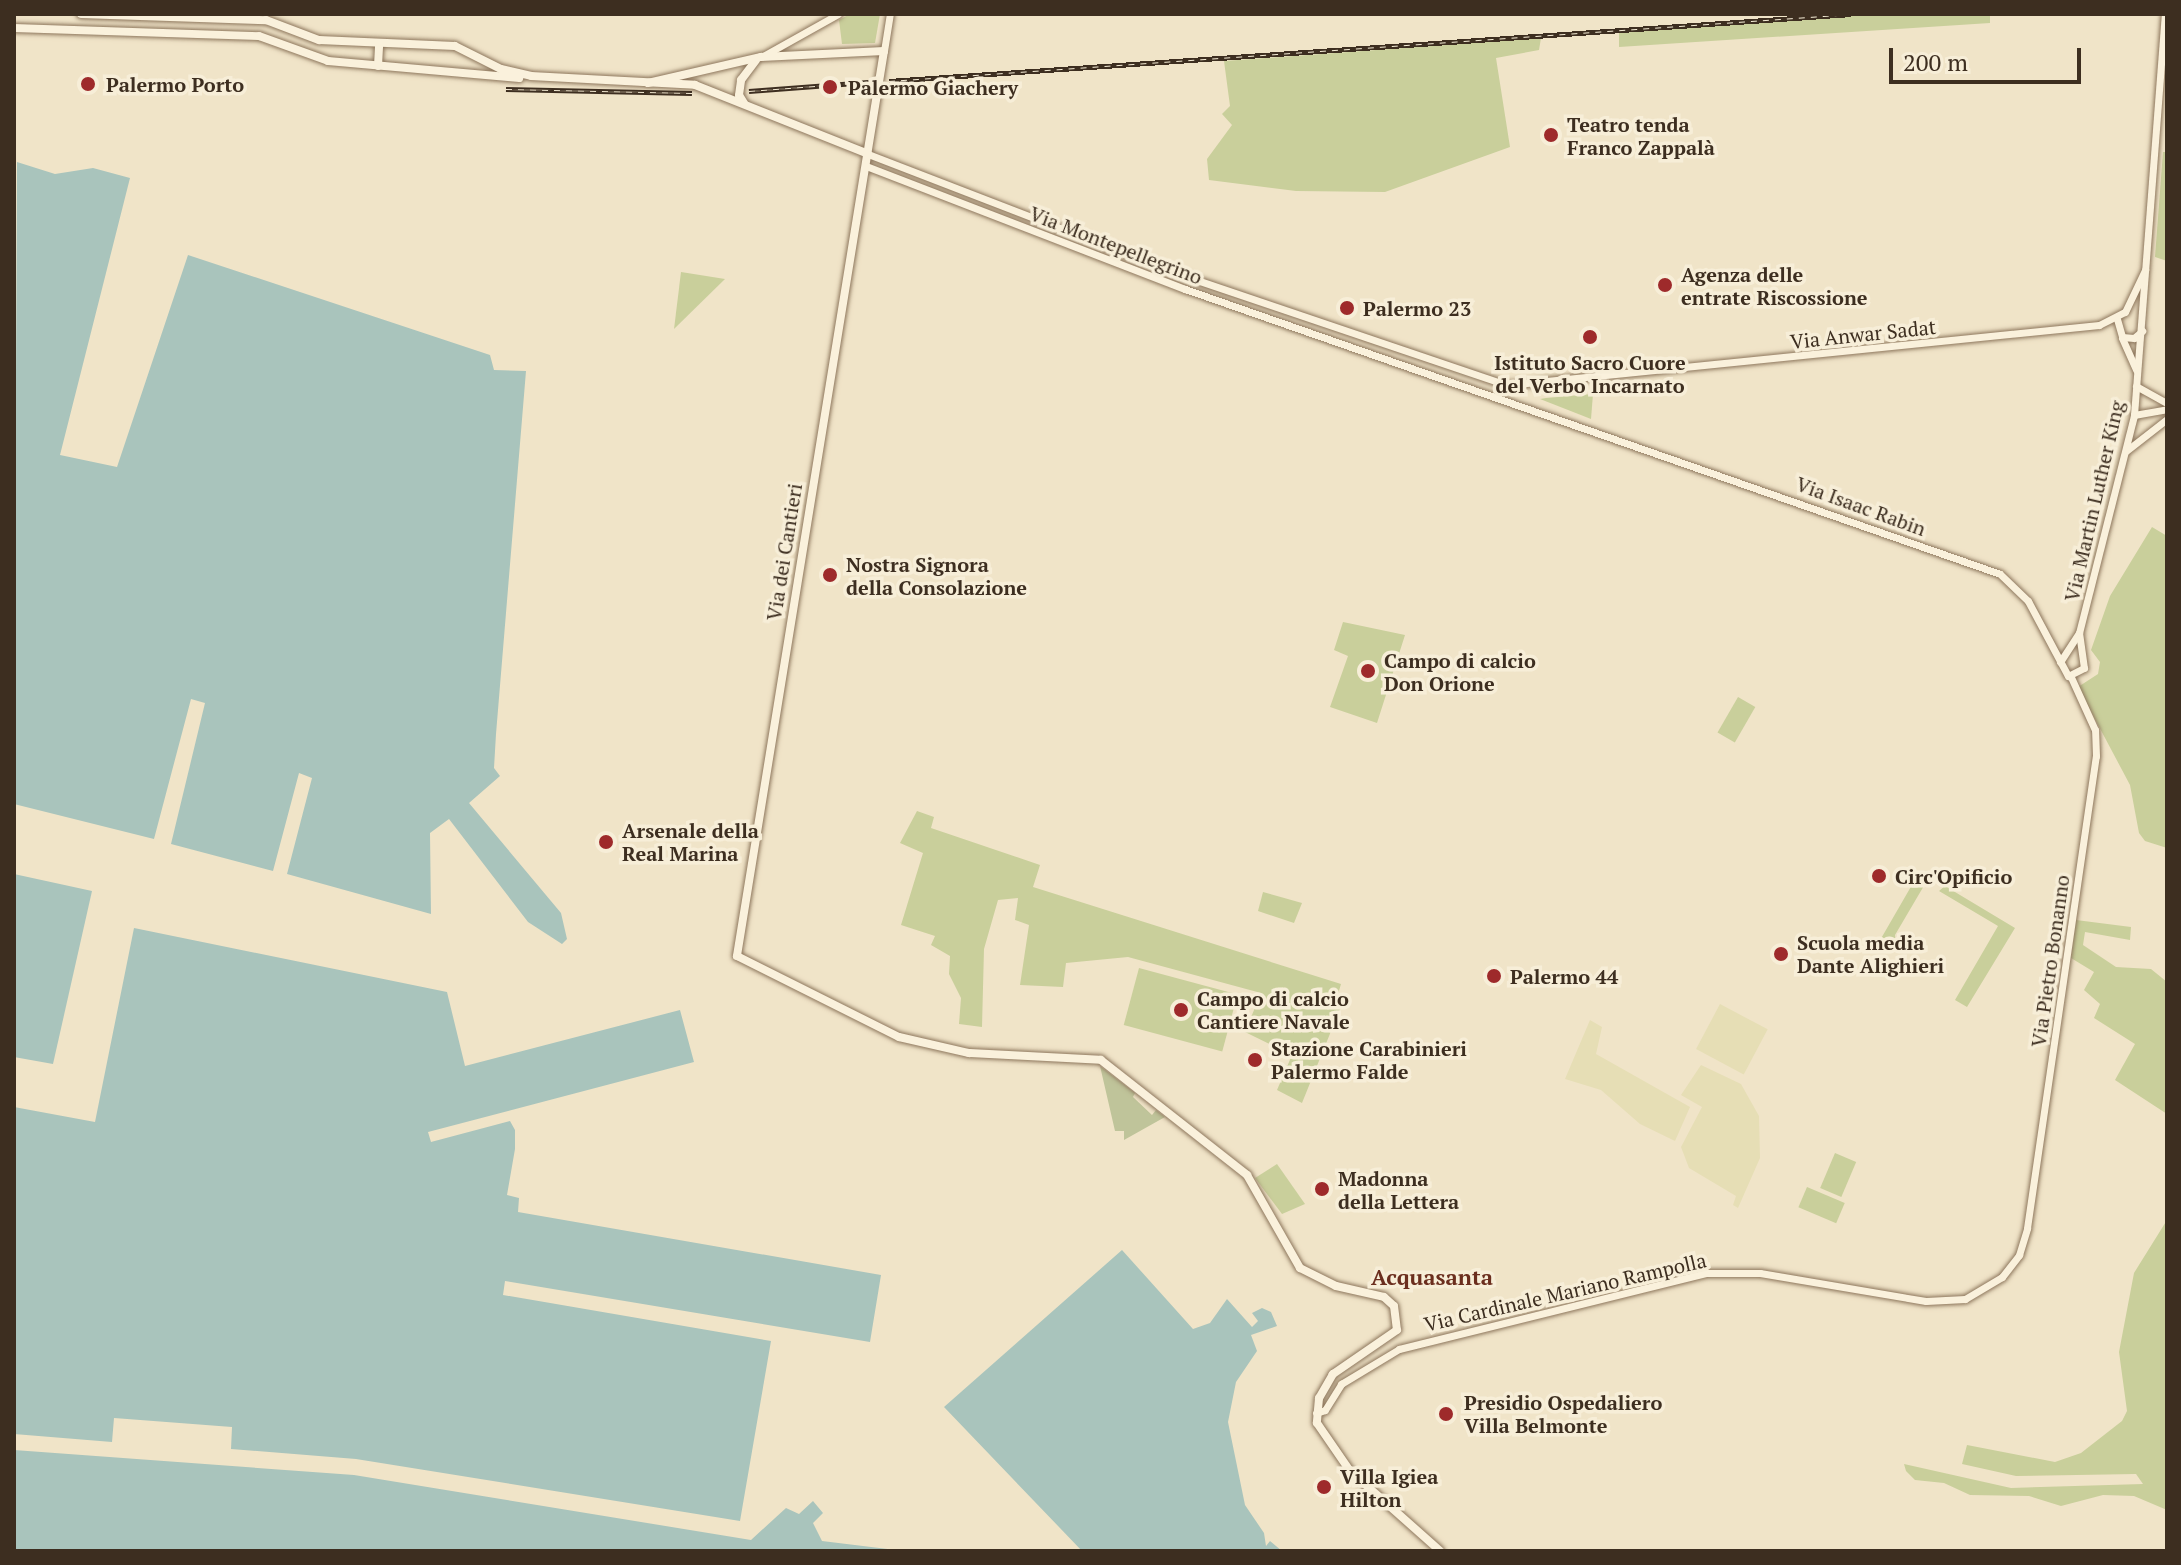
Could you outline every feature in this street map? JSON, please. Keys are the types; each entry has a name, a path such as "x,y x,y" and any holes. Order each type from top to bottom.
{"main road":[{"path":"81,14 266,20 311,38 455,46 501,69 548,78"},
{"path":"14,28 259,36 319,59 378,66 695,85 868,154"},
{"path":"378,66 379,44"},
{"path":"648,83 761,57 884,51"},
{"name":"Via dei Cantieri","path":"884,51 737,956 899,1037 969,1053 1101,1060 1247,1175 1294,1260 1314,1278 1384,1297 1399,1318 1387,1340 1333,1374 1316,1413"},
{"path":"745,104 739,95 741,80 761,57"},
{"path":"1316,1413 1324,1436 1350,1471 1440,1551"}],"street":[{"path":"761,57 838,14"},
{"path":"884,51 890,14"},
{"name":"Via Martin Luther King","path":"2080,653 2079,633 2134,415 2165,14"},
{"name":"Via Montepellegrino","path":"868,154 1176,273 1507,385"},
{"name":"Via Montepellegrino","path":"866,166 1327,338 1607,434"},
{"path":"895,177 899,167"},
{"path":"2137,376 2117,319 2125,312 2145,270"},
{"path":"2122,337 2134,338 2143,325 2136,313 2125,312"},
{"name":"Via Anwar Sadat","path":"1507,385 2081,328 2117,319"},
{"path":"1327,338 1332,326"},
{"path":"2136,386 2167,403"},
{"path":"2134,415 2167,409"},
{"path":"2126,451 2167,419"},
{"name":"Via Isaac Rabin","path":"1607,434 2000,574 2028,601 2060,664 2071,677"},
{"name":"Via Martin Luther King","path":"2060,664 2079,633"},
{"path":"2067,651 2080,653 2084,668 2071,677"},
{"name":"Via Pietro Bonanno","path":"2019,1255 2096,756 2095,730 2071,677"},
{"name":"Via Cardinale Mariano Rampolla","path":"1316,1413 1325,1410 1341,1384 1399,1349 1588,1299 1706,1273 1736,1272 1926,1301 1965,1299 2002,1277 2019,1255"}],"shaded area":[{"path":"1720,1004 1768,1029 1744,1074 1696,1049"},
{"path":"1590,1020 1602,1027 1596,1054 1690,1107 1675,1141 1640,1124 1601,1090 1565,1079"},
{"path":"1701,1065 1741,1084 1759,1116 1760,1158 1738,1208 1733,1205 1736,1196 1689,1168 1681,1147 1702,1107 1681,1095"}],"green space":[{"path":"850,14 880,14 875,43 842,44 839,20"},
{"path":"1875,14 1990,14 1990,23 1619,47 1619,33"},
{"path":"1541,38 1539,50 1496,58 1510,147 1385,192 1296,191 1209,180 1207,159 1232,125 1222,114 1230,106 1224,61"},
{"path":"2163,152 2167,152 2167,261 2155,257"},
{"path":"681,272 725,279 674,329"},
{"path":"1593,394 1591,419 1540,399 1546,398"},
{"path":"2152,527 2167,536 2167,848 2145,841 2139,833 2130,785 2078,687 2098,674 2100,662 2091,650 2110,596"},
{"name":"Campo di calcio Don Orione","path":"1343,622 1405,635 1377,723 1330,707 1348,656 1334,650"},
{"path":"1738,697 1755,707 1735,743 1718,733"},
{"path":"917,811 934,817 931,828 1040,865 1033,887 1341,984 1336,1001 1342,1004 1302,1103 1277,1090 1292,1055 1245,1032 1261,993 1128,957 1066,963 1063,987 1020,985 1029,925 1015,920 1018,898 998,900 984,949 982,1027 959,1024 961,998 949,974 950,956 931,945 935,936 901,925 923,853 900,843"},
{"path":"1920,871 1932,878 1930,886 1925,884 1895,935 1896,943 1879,942"},
{"path":"1945,886 2015,928 1967,1007 1955,1000 1998,926 1939,891"},
{"path":"1263,892 1302,903 1294,923 1258,911"},
{"path":"2076,920 2131,927 2130,940 2085,932 2083,945 2116,967 2151,969 2167,982 2167,1114 2115,1080 2135,1044 2094,1018 2100,1004 2084,990 2094,972 2071,958"},
{"name":"Campo di calcio Cantiere Navale","path":"1139,968 1238,994 1222,1051 1124,1025"},
{"path":"1100,1066 1135,1093 1133,1097 1152,1115 1156,1110 1165,1117 1124,1140 1124,1131 1115,1131"},
{"path":"1835,1153 1856,1162 1841,1197 1820,1188"},
{"path":"1277,1164 1305,1204 1282,1214 1255,1178"},
{"path":"1807,1187 1845,1203 1836,1223 1798,1207"},
{"path":"2167,1220 2167,1510 2134,1496 2103,1495 2061,1506 2029,1496 1970,1495 1944,1483 1915,1480 1906,1471 1904,1464 2011,1488 2143,1484 2136,1474 2016,1476 1962,1464 1967,1445 2055,1462 2081,1453 2122,1421 2127,1411 2119,1352 2134,1273"}],"water":[{"path":"17,162 55,174 93,168 130,178 60,455 117,467 188,255 490,355 494,370 526,371 496,734 494,768 500,776 469,803 561,913 567,939 562,944 528,922 449,819 430,833 431,914 287,874 312,778 299,773 273,871 171,844 205,703 191,699 154,839 14,804"},
{"path":"14,874 92,891 53,1064 14,1057"},
{"path":"134,928 447,992 465,1066 680,1010 694,1062 428,1132 431,1142 510,1121 515,1130 515,1149 507,1195 519,1198 518,1212 881,1275 870,1342 505,1281 503,1295 771,1341 740,1521 356,1459 231,1449 232,1427 114,1418 112,1442 14,1434 14,1107 95,1122"},
{"path":"1122,1250 1193,1329 1210,1323 1227,1299 1252,1327 1258,1321 1252,1313 1262,1308 1271,1312 1277,1326 1251,1335 1257,1351 1236,1382 1228,1422 1245,1505 1264,1533 1266,1546 1270,1541 1282,1551 1082,1551 944,1407"},
{"path":"14,1450 354,1475 751,1540 786,1508 799,1514 813,1501 823,1513 813,1523 822,1541 904,1551 14,1551"}],"railway":[{"path":"889,81 1851,14"},
{"path":"749,91 869,82"},
{"path":"506,89 692,93"}],"place":[{"name":"Palermo Porto","path":"88,84"},
{"name":"Palermo Giachery","path":"830,87"},
{"name":"Teatro tenda Franco Zappalà","path":"1551,135"},
{"name":"Agenza delle entrate Riscossione","path":"1665,285"},
{"name":"Palermo 23","path":"1347,308"},
{"name":"Istituto Sacro Cuore del Verbo Incarnato","path":"1590,337"},
{"name":"Nostra Signora della Consolazione","path":"830,575"},
{"name":"Campo di calcio Don Orione","path":"1368,671"},
{"name":"Arsenale della Real Marina","path":"606,842"},
{"name":"Circ'Opificio","path":"1879,876"},
{"name":"Scuola media Dante Alighieri","path":"1781,954"},
{"name":"Palermo 44","path":"1494,976"},
{"name":"Campo di calcio Cantiere Navale","path":"1181,1010"},
{"name":"Stazione Carabinieri Palermo Falde","path":"1255,1060"},
{"name":"Madonna della Lettera","path":"1322,1189"},
{"name":"Presidio Ospedaliero Villa Belmonte","path":"1446,1414"},
{"name":"Villa Igiea Hilton","path":"1324,1487"}],"district":[{"name":"Acquasanta","path":"1432,1277"}]}
